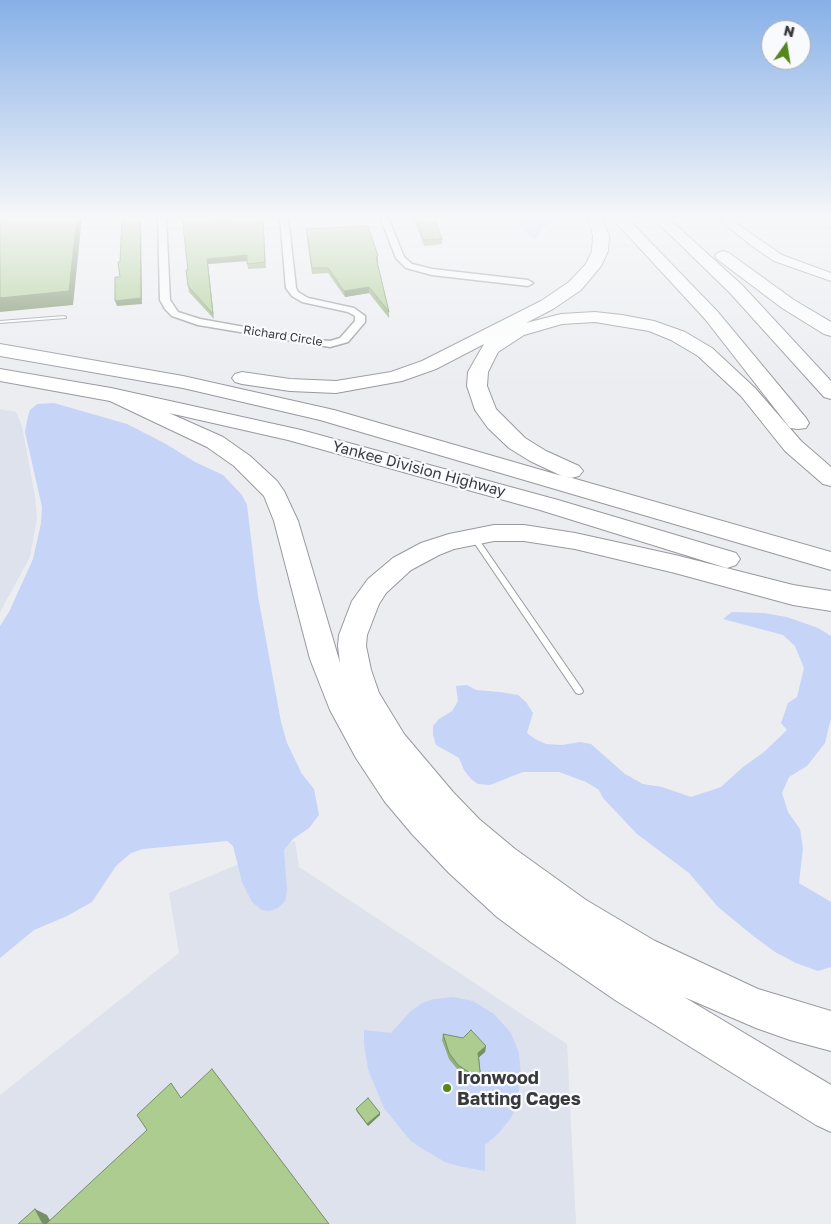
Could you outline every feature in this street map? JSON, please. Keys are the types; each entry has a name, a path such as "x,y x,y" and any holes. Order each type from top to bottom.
{"highway":[{"path":"0,346 126,361 290,385 336,387 372,382 410,373 436,362 547,305 576,286 586,274"},
{"path":"674,274 711,314 774,391 831,468"},
{"path":"719,274 755,309 831,393"},
{"path":"746,274 772,294 831,330"},
{"path":"743,535 638,492 554,464 517,443 491,417 477,386 478,372 490,349 517,331 561,319 584,317 613,318 666,331 696,346 721,365 758,402 793,446 831,479"},
{"name":"Yankee Division Highway","path":"0,350 183,382 299,408 831,561"},
{"name":"Yankee Division Highway","path":"0,375 110,394 246,423 390,460 568,510 831,591"},
{"path":"110,394 215,442 242,462 269,486 276,496 286,521 322,652 345,710 367,749 397,792 424,823 462,861 510,904 544,930 629,986 831,1110"},
{"path":"831,601 793,595 683,566 560,539 515,533 473,536 430,548 402,564 377,586 366,601 352,646 356,670 372,710 393,743 441,802 467,830 502,861 573,913 641,955 698,983 781,1017 831,1031"}],"street":[{"name":"Richard Circle","path":"164,274 165,300 168,307 175,314 198,322 317,343 333,343 344,340 360,322 361,318 358,314 351,310 305,300 295,294 290,288 289,274"},
{"path":"449,274 528,284"}],"lane":[{"path":"0,322 64,317"},
{"path":"473,536 579,691"}],"shaded area":[{"path":"54,403 127,424 166,444 195,462 223,475 242,495 247,505 258,596 281,722 287,743 302,774 314,789 319,815 309,828 293,839 284,850 287,890 285,901 278,908 270,911 262,910 252,902 242,882 233,846 227,841 143,849 131,853 116,866 92,902 67,916 34,930 0,958 0,626 9,612 33,559 41,523 42,507 25,432 28,416 30,410 37,404"},
{"path":"0,409 16,412 22,426 35,496 37,518 30,557 0,612"},
{"path":"732,612 764,613 787,617 818,628 831,636 831,718 825,743 807,766 789,777 782,793 788,812 800,829 803,848 799,883 831,902 831,967 818,971 796,963 775,952 752,935 718,907 689,873 637,834 603,798 599,790 586,782 559,772 523,772 490,785 478,784 464,770 459,758 436,745 433,735 433,726 439,719 452,711 458,701 456,686 467,685 476,690 518,695 526,702 533,713 527,733 535,739 546,744 562,745 580,742 591,744 625,774 643,784 662,787 691,797 721,787 743,767 764,752 787,730 781,723 788,703 797,697 804,668 795,646 783,635 723,619"},
{"path":"295,841 299,867 567,1044 576,1224 0,1224 0,1095 179,953 169,893"},
{"name":"Ironwood Batting Cages","path":"453,997 473,1001 494,1014 511,1033 519,1053 521,1078 516,1108 498,1134 485,1145 485,1171 445,1162 410,1140 384,1108 368,1069 364,1030 391,1033 410,1012 422,1003 434,999"}],"building":[{"path":"0,274 71,274 69,291 0,298"},
{"path":"120,274 141,274 141,298 115,301 115,277 120,277"},
{"path":"187,274 209,274 213,314 188,286"},
{"path":"332,274 380,274 389,312 369,287 344,291"},
{"path":"471,1030 486,1046 478,1053 481,1080 458,1065 449,1053 443,1034 463,1038"},
{"path":"212,1069 329,1224 46,1224 147,1130 137,1115 171,1083 181,1098"},
{"path":"368,1098 380,1113 367,1124 356,1109"},
{"path":"35,1209 43,1224 18,1224"}],"place":[{"name":"Ironwood Batting Cages","path":"447,1088"}]}
